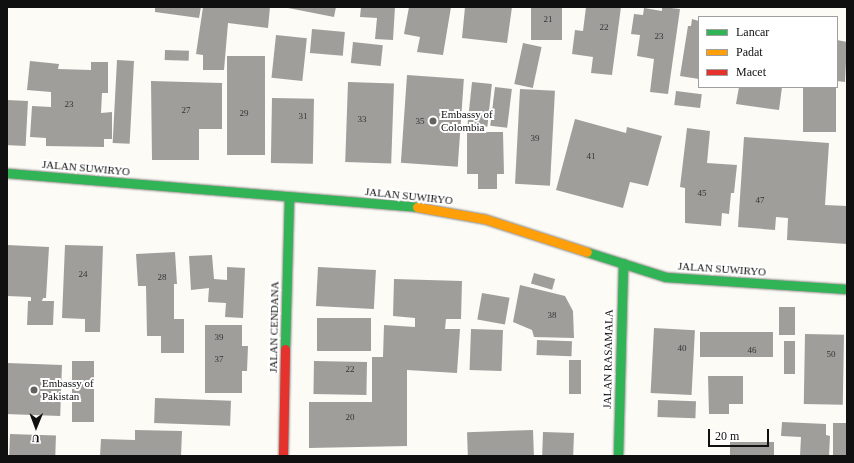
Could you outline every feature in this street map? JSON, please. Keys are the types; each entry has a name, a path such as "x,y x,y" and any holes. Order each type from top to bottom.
{"street":[{"name":"JALAN SUWIRYO","path":"7,173 289,198 438,209 485,219 653,274 694,281 847,289"},
{"name":"JALAN CENDANA","path":"283,456 289,198"},
{"name":"JALAN RASAMALA","path":"618,456 622,263"}],"building":[{"path":"155,7 201,7 199,18 155,12"},
{"path":"203,7 270,7 268,28 228,23 224,70 203,70 203,55 196,54"},
{"path":"283,7 336,7 334,17"},
{"path":"361,7 395,7 393,40 375,39 377,18 360,17"},
{"path":"409,7 451,7 443,55 417,52 420,37 404,34"},
{"path":"465,7 512,7 507,43 462,38"},
{"path":"531,7 562,7 562,40 531,40"},
{"path":"586,7 621,7 612,75 591,73 593,57 572,54 575,30 583,31"},
{"path":"662,7 680,9 668,94 650,92 654,59 637,56 640,35 631,34 634,14 643,15 644,8 662,11"},
{"path":"692,19 698,21 698,79 680,76 688,26 691,26"},
{"path":"312,29 345,32 343,56 310,53"},
{"path":"276,35 307,38 302,81 272,78"},
{"path":"838,40 847,42 845,82 838,81"},
{"path":"353,42 383,45 381,66 351,63"},
{"path":"523,43 542,47 533,88 514,84"},
{"path":"165,50 189,51 189,61 165,60"},
{"path":"227,56 265,56 265,155 227,155"},
{"path":"117,60 134,61 130,144 113,143"},
{"path":"30,61 59,64 58,69 91,70 91,62 108,62 108,93 102,93 101,113 112,112 112,139 104,139 104,147 46,146 46,138 30,137 32,106 51,107 51,92 27,90"},
{"name":"Embassy of Colombia","path":"407,75 464,79 458,167 401,163"},
{"path":"151,81 222,83 222,129 199,129 199,160 152,160"},
{"path":"348,82 394,84 391,164 345,162"},
{"path":"472,82 492,84 487,127 468,125"},
{"path":"495,87 512,89 507,128 490,126"},
{"path":"739,88 782,88 779,110 736,104"},
{"path":"803,88 836,88 836,132 803,132"},
{"path":"520,89 555,91 550,186 515,184"},
{"path":"676,91 702,94 700,108 674,105"},
{"path":"272,98 314,99 313,164 271,163"},
{"path":"7,100 28,101 26,146 7,145"},
{"path":"575,119 626,133 627,127 662,136 648,186 630,182 623,208 556,190"},
{"path":"687,128 710,131 707,163 737,165 734,193 731,193 729,214 722,213 721,226 685,223 685,188 680,187"},
{"path":"467,132 503,132 504,174 497,174 497,189 478,189 478,174 467,174"},
{"path":"744,137 829,143 825,205 847,206 847,244 787,240 788,218 776,217 775,230 738,227"},
{"path":"7,245 49,247 46,298 43,298 42,301 54,301 53,325 27,325 28,301 31,301 31,297 7,296"},
{"path":"65,245 103,246 100,332 85,332 85,319 62,318"},
{"path":"175,252 177,284 174,284 174,319 184,319 184,353 161,353 161,336 147,336 146,286 138,286 136,254"},
{"path":"212,255 214,279 227,280 227,267 245,268 243,318 225,317 226,303 208,302 209,288 191,290 189,256"},
{"path":"318,267 376,270 374,309 316,306"},
{"path":"534,273 555,279 552,290 531,284"},
{"path":"394,279 462,281 461,319 446,319 445,329 460,329 457,373 407,370 407,446 309,448 309,402 372,402 372,357 383,357 384,325 415,327 415,318 393,316"},
{"path":"520,285 565,296 573,311 574,338 534,337 532,330 513,322"},
{"path":"482,293 510,298 505,324 477,320"},
{"path":"779,307 795,307 795,335 779,335"},
{"path":"317,318 371,318 371,351 317,351"},
{"path":"205,325 242,325 242,346 248,346 247,371 242,371 242,393 205,393"},
{"path":"654,328 695,330 692,395 651,393"},
{"path":"471,329 503,330 502,371 470,370"},
{"path":"700,332 773,332 773,357 700,357"},
{"path":"805,334 844,335 843,405 804,404"},
{"path":"537,340 572,341 571,356 536,355"},
{"path":"784,341 795,341 795,374 784,374"},
{"path":"569,360 581,360 581,394 569,394"},
{"path":"72,361 94,361 94,422 72,422"},
{"path":"314,361 367,362 366,395 313,394"},
{"name":"Embassy of Pakistan","path":"7,363 62,365 60,416 7,414"},
{"path":"708,376 743,376 743,404 729,404 729,414 709,414"},
{"path":"155,398 231,401 230,426 154,423"},
{"path":"658,400 696,401 695,418 657,417"},
{"path":"782,422 826,424 826,435 830,436 829,456 800,456 801,437 781,436"},
{"path":"833,423 847,423 847,456 833,456"},
{"path":"135,430 182,431 181,456 100,456 101,439 135,440"},
{"path":"533,430 534,456 468,456 467,432"},
{"path":"543,432 574,433 573,456 542,456"},
{"path":"10,434 56,436 55,456 9,456"},
{"path":"730,442 774,442 774,456 730,456"}],"traffic: fast":[{"path":"7,173 417,207"},
{"path":"285,349 289,198"},
{"path":"587,252 666,277 847,289"},
{"path":"618,456 623,263"}],"traffic: slow":[{"path":"417,207 485,219 587,252"}],"traffic: jam":[{"path":"283,456 285,349"}],"place":[{"name":"Embassy of Colombia","path":"433,121"},
{"name":"Embassy of Pakistan","path":"34,390"}]}
